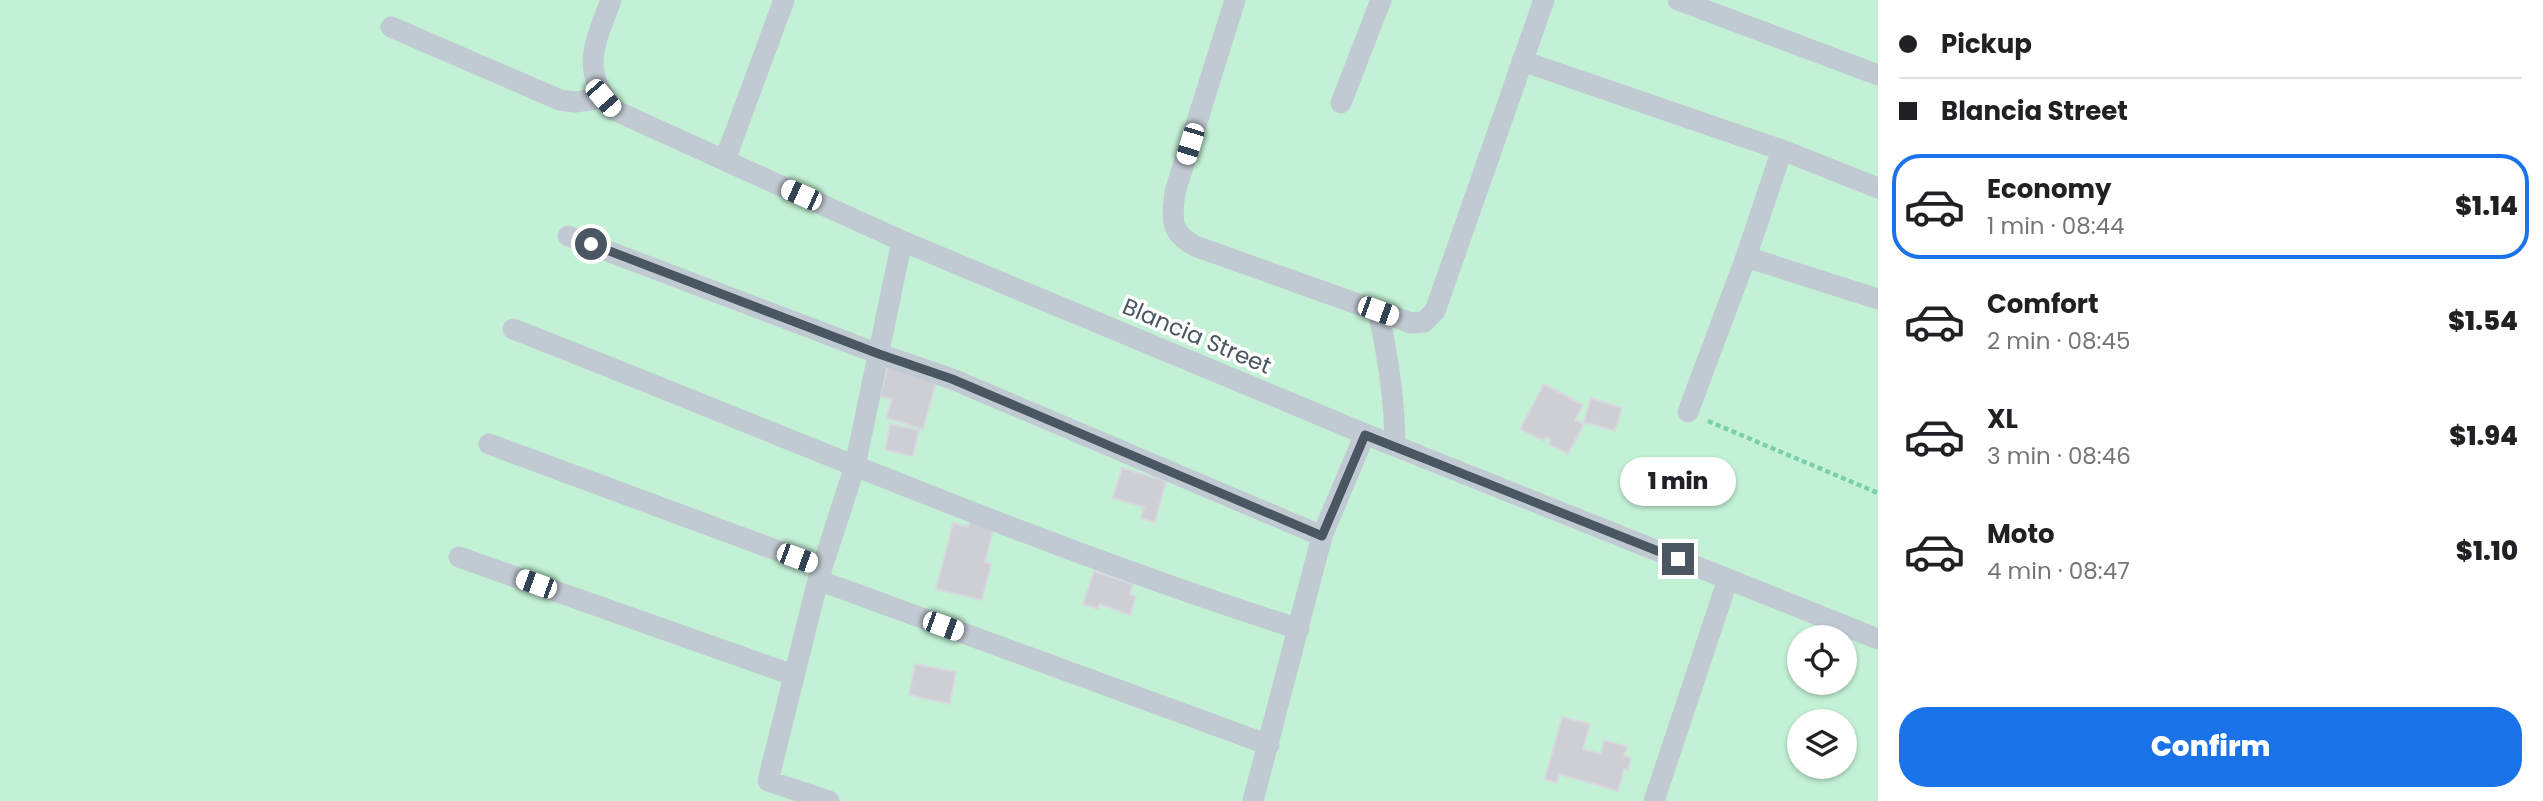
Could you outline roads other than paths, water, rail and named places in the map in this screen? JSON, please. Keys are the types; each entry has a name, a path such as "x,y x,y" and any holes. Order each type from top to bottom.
{"street":[{"path":"391,27 560,100 576,102 603,98 592,68 593,52 611,0"},
{"path":"724,160 784,0"},
{"path":"1235,0 1175,192 1172,219 1175,229 1182,239 1195,246 1411,323 1424,322 1436,311 1544,0"},
{"path":"1341,103 1381,0"},
{"path":"1678,0 1878,75"},
{"path":"1522,61 1782,150 1878,188"},
{"name":"Blancia Street","path":"603,98 614,110 902,241 1365,435 1878,639"},
{"path":"1688,412 1746,257 1782,150"},
{"path":"568,236 952,379 1322,536"},
{"path":"829,801 768,781 820,574 855,466 902,241"},
{"path":"1746,257 1878,299"},
{"path":"1378,311 1390,368 1395,446"},
{"path":"513,329 855,466 1140,576 1299,629"},
{"path":"1253,801 1322,536 1365,435"},
{"path":"489,444 1269,746"},
{"path":"459,557 793,674"},
{"path":"1654,801 1728,579"}]}
